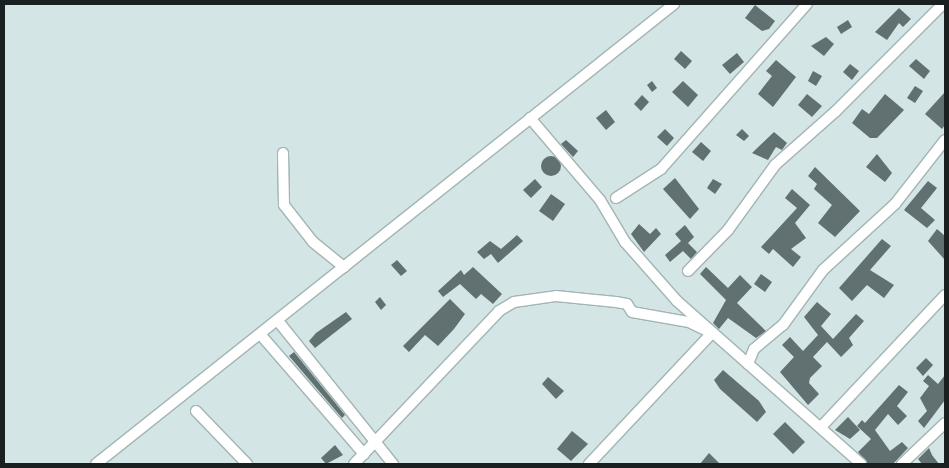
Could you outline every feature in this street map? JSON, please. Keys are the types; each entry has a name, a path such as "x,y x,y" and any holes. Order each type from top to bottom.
{"street":[{"path":"96,464 674,4"},
{"path":"616,198 662,169 807,4"},
{"path":"688,271 728,230 775,165 836,111 943,4"},
{"path":"530,118 600,200 625,242 712,332 858,462"},
{"path":"748,364 754,349 783,324 823,270 895,204 945,140"},
{"path":"282,153 284,205 312,242 344,267"},
{"path":"820,427 945,295"},
{"path":"354,464 499,311 514,302 556,296 616,302 627,304 632,312 689,322 712,332"},
{"path":"278,321 393,464"},
{"path":"589,464 712,332"},
{"path":"260,334 364,454"},
{"path":"196,411 247,464"},
{"path":"902,464 945,423"},
{"path":"844,464 858,462"}],"building":[{"path":"755,5 775,21 769,29 762,31 745,18"},
{"path":"899,8 911,19 903,27 899,23 887,40 875,32"},
{"path":"848,20 852,27 841,34 837,27"},
{"path":"826,37 834,44 824,56 811,46"},
{"path":"681,51 692,61 685,69 674,59"},
{"path":"737,53 744,62 730,74 722,65"},
{"path":"916,59 930,71 924,79 909,66"},
{"path":"776,60 796,77 773,107 758,94 772,76 766,71"},
{"path":"850,64 859,71 852,80 843,72"},
{"path":"813,71 822,76 816,86 808,81"},
{"path":"652,81 657,88 652,92 647,85"},
{"path":"683,81 698,95 688,107 672,92"},
{"path":"915,86 923,91 915,103 907,98"},
{"path":"945,92 945,125 942,129 925,114"},
{"path":"807,94 822,106 812,117 798,105"},
{"path":"885,94 904,110 877,138 870,138 852,123 862,109 869,114"},
{"path":"642,95 649,102 641,111 634,104"},
{"path":"606,110 615,122 606,130 596,118"},
{"path":"665,129 674,138 667,146 657,137"},
{"path":"742,129 749,136 744,141 736,135"},
{"path":"774,132 787,143 782,150 776,147 768,160 752,153"},
{"path":"566,140 578,151 573,157 561,144"},
{"path":"701,142 711,151 703,161 692,152"},
{"path":"877,154 892,173 885,182 866,167"},
{"path":"551,156 558,159 561,166 558,173 551,176 544,173 541,166 544,159"},
{"path":"815,167 860,211 835,237 818,223 832,205 814,189 817,184 808,176"},
{"path":"675,178 699,209 690,219 663,189"},
{"path":"535,179 542,187 531,198 523,190"},
{"path":"713,179 722,184 715,194 707,188"},
{"path":"928,181 937,188 921,208 935,220 927,228 904,210"},
{"path":"792,189 810,205 795,223 806,238 791,249 801,257 793,267 773,249 769,254 761,247 797,208 785,198"},
{"path":"551,194 565,204 553,221 539,211"},
{"path":"639,224 650,234 656,228 661,234 644,252 631,234"},
{"path":"685,225 694,237 688,243 697,252 691,259 683,251 670,262 665,255 681,241 675,234"},
{"path":"937,229 945,236 945,260 928,241"},
{"path":"517,235 523,241 498,263 491,254 484,259 477,252 490,241 501,249"},
{"path":"882,239 891,246 870,270 894,285 884,298 867,285 852,301 839,288"},
{"path":"397,260 407,271 401,276 391,265"},
{"path":"473,267 502,294 493,304 481,294 476,299 460,284 443,297 438,291 461,270 464,275"},
{"path":"706,267 728,288 740,275 752,287 737,303 766,331 756,338 728,318 719,329 713,323 726,300 700,274"},
{"path":"761,274 772,282 765,292 754,284"},
{"path":"380,297 386,305 381,310 375,302"},
{"path":"450,299 465,314 454,329 438,346 425,335 409,352 403,346"},
{"path":"817,302 831,314 821,326 833,339 856,314 864,321 849,338 853,345 841,357 827,342 813,357 822,366 810,378 809,383 819,394 808,405 780,372 794,357 782,345 790,337 803,351 818,335 804,317"},
{"path":"346,312 352,319 315,348 309,341 316,333"},
{"path":"294,352 345,415 342,418 289,356"},
{"path":"926,358 933,365 923,376 916,368"},
{"path":"723,370 759,401 766,412 757,422 720,389 714,380"},
{"path":"928,375 938,384 945,375 945,400 924,428 918,421 927,411 920,398 929,386 923,381"},
{"path":"548,377 564,391 556,399 542,384"},
{"path":"899,385 908,392 897,406 907,416 898,425 888,414 875,430 890,451 902,442 908,448 893,464 868,464 858,452 871,439 857,426 862,420 865,423"},
{"path":"848,417 860,430 850,439 835,430"},
{"path":"785,422 805,442 793,454 773,434"},
{"path":"572,431 588,444 571,461 557,449"},
{"path":"335,445 343,455 326,464 321,458"},
{"path":"929,448 939,464 922,464 918,459"},
{"path":"709,453 720,464 700,464"}]}
